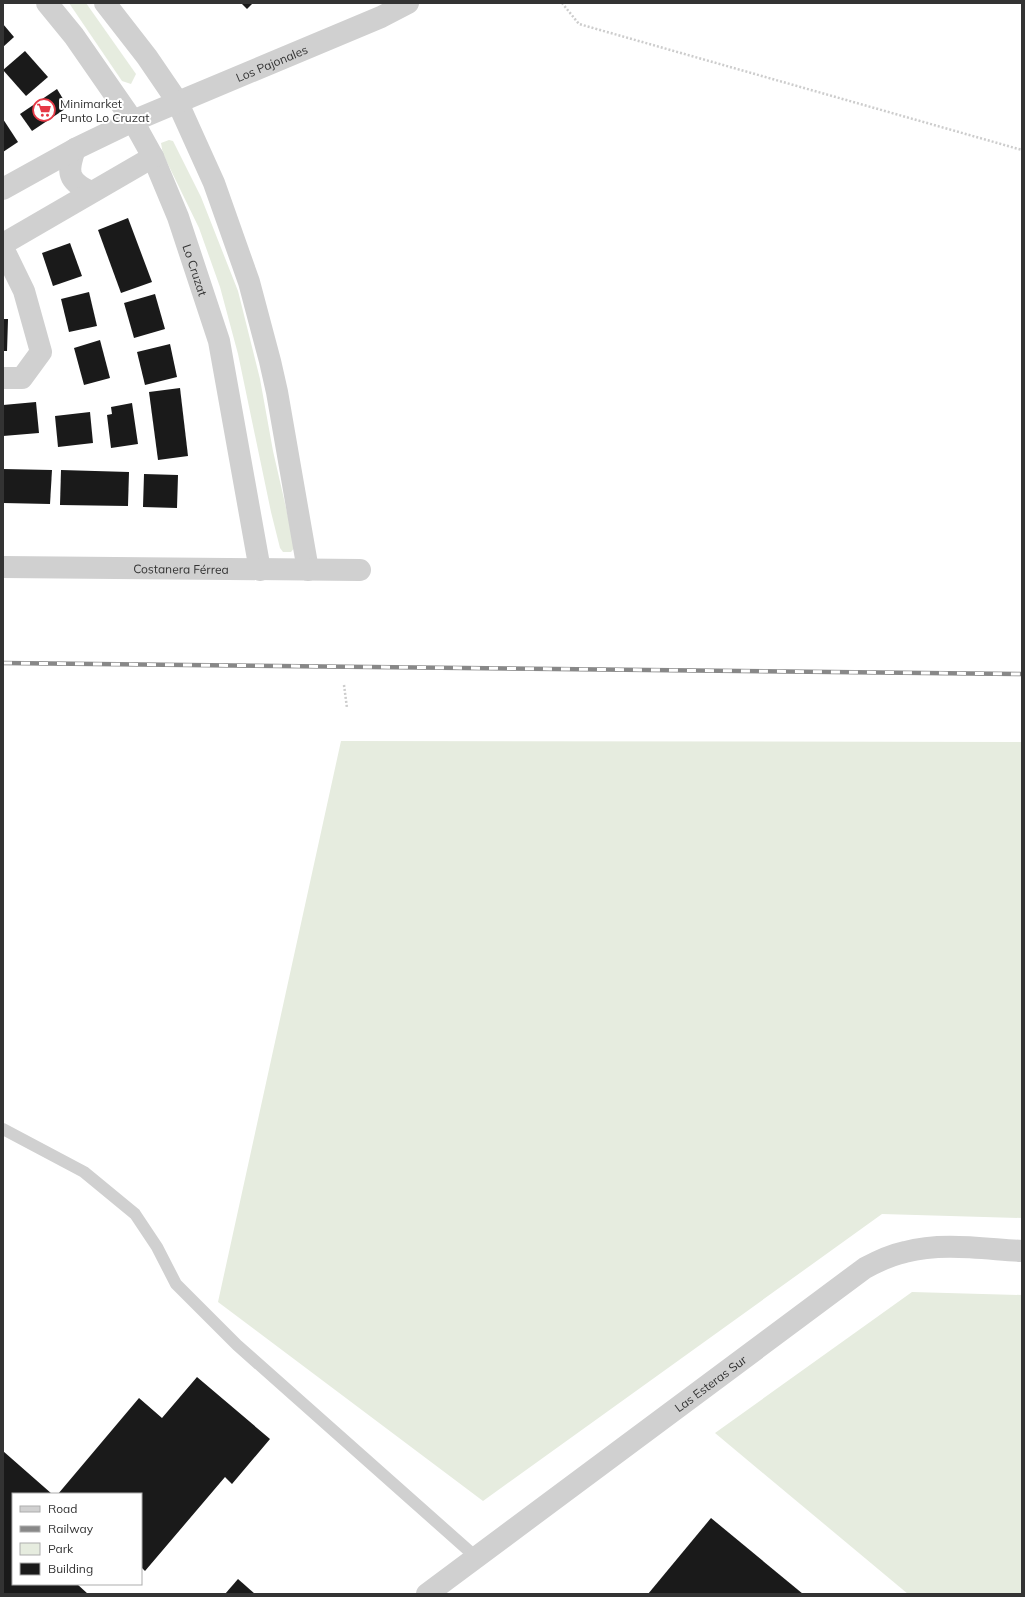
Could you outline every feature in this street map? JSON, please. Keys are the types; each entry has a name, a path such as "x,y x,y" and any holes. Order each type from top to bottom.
{"street":[{"name":"Lo Cruzat","path":"47,3 74,36 133,121 153,157 178,218 219,341 260,570"},
{"path":"105,3 147,57 177,101 214,183 249,282 277,392 308,570"},
{"name":"Los Pajonales","path":"3,189 75,148 133,121 177,101 283,59 382,17 408,3"},
{"path":"75,148 69,166 70,173 76,184 91,192"},
{"path":"3,244 153,157"},
{"path":"3,248 24,291 41,352 22,378 3,378"},
{"name":"Costanera Férrea","path":"3,567 360,570"},
{"name":"Las Esteras Sur","path":"427,1594 865,1268 888,1257 926,1248 945,1247 1022,1251"}],"lane":[{"path":"3,1129 84,1172 135,1214 157,1248 176,1284 237,1345 476,1558"}],"path":[{"path":"562,3 579,24 1022,150"},
{"path":"344,686 347,708"}],"green space":[{"path":"69,3 86,3 136,74 131,84 122,81"},
{"path":"169,140 173,141 201,197 238,291 260,379 273,451 295,547 291,552 283,552 280,548 238,354 220,287 199,228 163,154 161,143"},
{"path":"341,741 1022,742 1022,1218 882,1214 483,1501 218,1302"},
{"path":"912,1292 1022,1295 1022,1594 908,1594 715,1433"}],"building":[{"path":"241,3 253,3 247,9"},
{"path":"3,24 14,37 3,47"},
{"path":"25,51 48,77 26,96 3,70"},
{"name":"Minimarket Punto Lo Cruzat","path":"57,89 68,107 32,131 20,114"},
{"path":"3,119 18,142 3,152"},
{"path":"128,218 152,282 121,293 98,230"},
{"path":"70,243 82,276 53,286 42,253"},
{"path":"89,292 97,326 69,332 61,299"},
{"path":"155,294 165,329 134,338 124,303"},
{"path":"3,319 8,319 7,351 3,351"},
{"path":"100,340 110,378 84,385 74,348"},
{"path":"170,344 177,377 145,385 137,352"},
{"path":"180,388 188,456 158,460 149,392"},
{"path":"36,402 39,433 3,436 3,405"},
{"path":"132,403 138,444 111,448 107,415 112,414 111,407"},
{"path":"90,412 93,443 58,447 55,416"},
{"path":"3,469 52,470 50,504 3,503"},
{"path":"61,470 129,472 128,506 60,505"},
{"path":"144,474 178,475 177,508 143,507"},
{"path":"197,1377 270,1439 232,1484 225,1477 145,1571 142,1568 142,1493 59,1493 139,1398 162,1418"},
{"path":"3,1451 51,1493 12,1493 12,1585 78,1585 88,1594 3,1594"},
{"path":"711,1518 803,1594 648,1594"},
{"path":"238,1579 255,1594 225,1594"}],"railway":[{"path":"3,663 1022,674"}],"place":[{"name":"Minimarket Punto Lo Cruzat","path":"44,110"}]}
